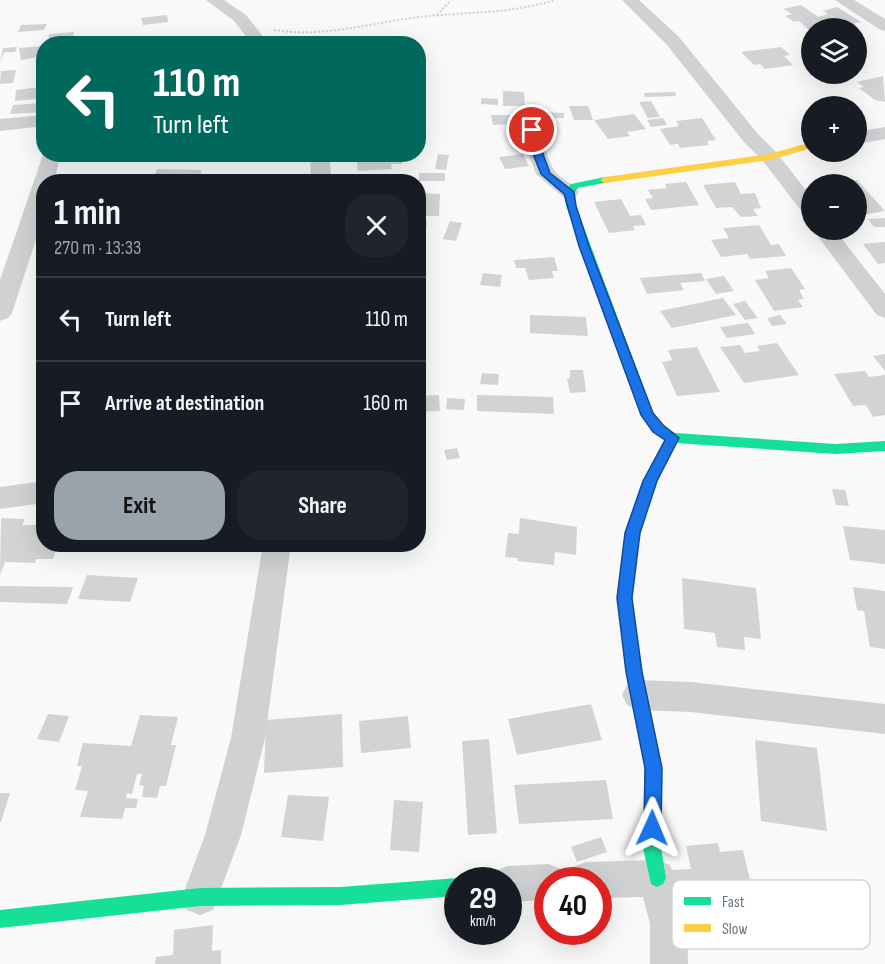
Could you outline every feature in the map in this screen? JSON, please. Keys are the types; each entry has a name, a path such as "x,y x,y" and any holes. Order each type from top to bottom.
{"street":[{"path":"214,0 251,28 256,36"},
{"path":"630,0 673,40 801,198"},
{"path":"843,0 885,26"},
{"path":"530,114 535,146 546,174 569,192 571,206 584,246 647,415 658,429 672,438 836,449 885,446"},
{"path":"0,125 36,121"},
{"path":"867,136 885,133"},
{"path":"569,192 575,186 593,181 770,157 801,148"},
{"path":"0,313 36,206"},
{"path":"832,240 882,303"},
{"path":"669,964 669,924 657,879 652,848 653,768 624,598 632,533 650,481 672,438"},
{"path":"0,498 36,493"},
{"path":"200,897 223,835 248,738 276,552"},
{"path":"639,695 691,697 885,719"},
{"path":"612,880 657,879"},
{"path":"0,919 200,897 340,896 444,888"}],"path":[{"path":"436,15 451,0"},
{"path":"251,28 302,34 436,15 517,9 555,0"}],"building":[{"path":"801,5 818,17 828,14 833,18 801,18 801,23 794,22 785,16 792,14 783,9"},
{"path":"837,7 855,18 835,18 823,11"},
{"path":"167,15 168,22 143,25 141,18"},
{"path":"47,24 44,30 18,32 21,25"},
{"path":"74,32 73,36 49,36 49,34"},
{"path":"17,47 15,52 4,52 0,62 3,48"},
{"path":"36,47 36,57 21,60 19,48"},
{"path":"781,47 790,55 784,56 793,65 765,69 760,64 754,65 741,52"},
{"path":"16,70 13,83 0,84 1,71"},
{"path":"883,76 885,102 875,100 859,88 864,87 860,84 867,84 867,80"},
{"path":"36,88 36,99 15,101 16,90"},
{"path":"503,91 524,92 525,106 503,106"},
{"path":"675,92 676,96 645,97 644,93"},
{"path":"481,98 498,99 498,105 481,104"},
{"path":"651,101 660,117 648,118 639,102"},
{"path":"36,104 36,112 10,114 13,105"},
{"path":"569,106 588,106 593,120 574,120"},
{"path":"536,112 564,113 564,118 536,117"},
{"path":"634,114 646,129 627,132 630,136 608,139 594,120"},
{"path":"491,115 518,115 521,128 510,129 509,124 493,125"},
{"path":"663,118 667,125 651,127 647,120"},
{"path":"702,118 716,140 707,141 709,145 680,148 678,144 670,145 660,129 679,126 676,121"},
{"path":"438,154 449,155 446,170 435,169"},
{"path":"523,154 529,166 505,169 499,157"},
{"path":"357,162 402,162 402,164 391,164 392,169 358,171"},
{"path":"157,169 202,170 201,174 155,174"},
{"path":"445,173 445,181 426,181 426,174 419,174"},
{"path":"686,182 699,205 651,210 645,199 653,198 648,190 667,188 665,184"},
{"path":"735,182 741,194 755,193 761,208 753,209 758,216 741,217 732,207 716,208 703,185"},
{"path":"867,191 885,211 867,214"},
{"path":"426,193 440,194 439,216 426,216"},
{"path":"621,199 630,216 641,215 646,225 633,226 635,230 609,233 594,202"},
{"path":"885,218 885,227 874,227 868,219"},
{"path":"450,221 462,223 456,241 443,239"},
{"path":"759,225 771,245 779,244 786,256 750,259 747,254 721,257 711,240 729,238 723,228"},
{"path":"885,242 885,263 878,264 863,244"},
{"path":"554,257 558,271 552,271 554,278 529,280 525,268 516,268 514,260"},
{"path":"791,268 805,289 799,290 804,299 798,300 803,307 774,311 755,280 769,278 765,271"},
{"path":"483,273 502,275 500,287 480,285"},
{"path":"701,273 705,281 680,283 684,290 647,294 640,278"},
{"path":"724,276 734,291 716,294 706,279"},
{"path":"723,298 736,315 672,328 660,311"},
{"path":"745,301 758,318 745,320 733,304"},
{"path":"530,315 586,317 588,336 530,333"},
{"path":"780,315 787,324 772,326 767,318"},
{"path":"748,323 755,334 727,338 720,327"},
{"path":"777,343 799,375 744,383 720,347 740,345 745,353 760,351 757,346"},
{"path":"697,347 720,392 677,396 662,362 672,360 668,350"},
{"path":"885,354 885,371 873,356"},
{"path":"570,370 583,370 586,392 570,393 567,379 570,378"},
{"path":"865,371 869,377 885,375 885,415 873,417 866,405 853,406 834,374"},
{"path":"482,373 499,374 498,385 480,384"},
{"path":"439,395 440,411 426,412 426,396"},
{"path":"477,395 553,397 554,414 477,411"},
{"path":"447,398 465,399 464,410 446,409"},
{"path":"457,448 460,458 447,460 444,450"},
{"path":"832,489 845,490 849,506 836,505"},
{"path":"1,518 25,519 22,525 36,525 36,552 55,552 53,559 36,559 35,563 5,562 0,575"},
{"path":"520,518 577,527 576,555 555,552 554,565 517,561 518,558 505,557 508,533 519,534"},
{"path":"843,526 885,530 885,564 850,560"},
{"path":"87,575 138,578 130,602 78,599"},
{"path":"682,578 756,588 761,639 744,637 745,650 717,647 715,633 684,629"},
{"path":"0,586 73,587 67,604 0,602"},
{"path":"853,587 885,591 885,649 870,647 864,611 857,610"},
{"path":"591,704 602,740 517,755 508,719"},
{"path":"48,714 69,716 59,742 37,739"},
{"path":"342,714 343,767 264,773 266,720"},
{"path":"140,715 178,717 171,745 176,745 166,786 160,786 157,798 142,797 144,786 139,785 142,774 137,774 132,794 127,793 126,798 138,799 136,808 125,808 122,819 80,817 88,791 75,790 82,766 77,766 83,743 131,746"},
{"path":"408,716 411,748 361,753 359,721"},
{"path":"489,739 497,833 468,835 462,741"},
{"path":"755,740 817,748 827,831 761,821"},
{"path":"606,780 613,819 519,824 514,785"},
{"path":"0,793 10,793 1,822 0,822"},
{"path":"288,795 329,797 323,841 281,837"},
{"path":"394,800 423,802 419,852 390,850"},
{"path":"601,837 607,852 577,862 571,847"},
{"path":"718,843 720,852 743,850 750,880 673,880 671,870 691,869 686,846"},
{"path":"213,925 212,951 221,950 221,964 155,964 156,957 173,955 174,930"}],"traffic: fast":[{"path":"605,180 575,186 569,192 571,206 647,415 658,429 672,438 836,449 885,446"},
{"path":"657,878 652,848 653,768 634,672 624,598 632,533 650,481 672,438"},
{"path":"0,919 200,897 340,896 444,888"}],"traffic: slow":[{"path":"605,180 770,157 801,148"}],"route":[{"path":"532,130 540,162 546,174 569,192 571,206 584,246 647,415 658,429 672,438 650,481 632,533 624,598 634,672 653,768 652,828"}]}
